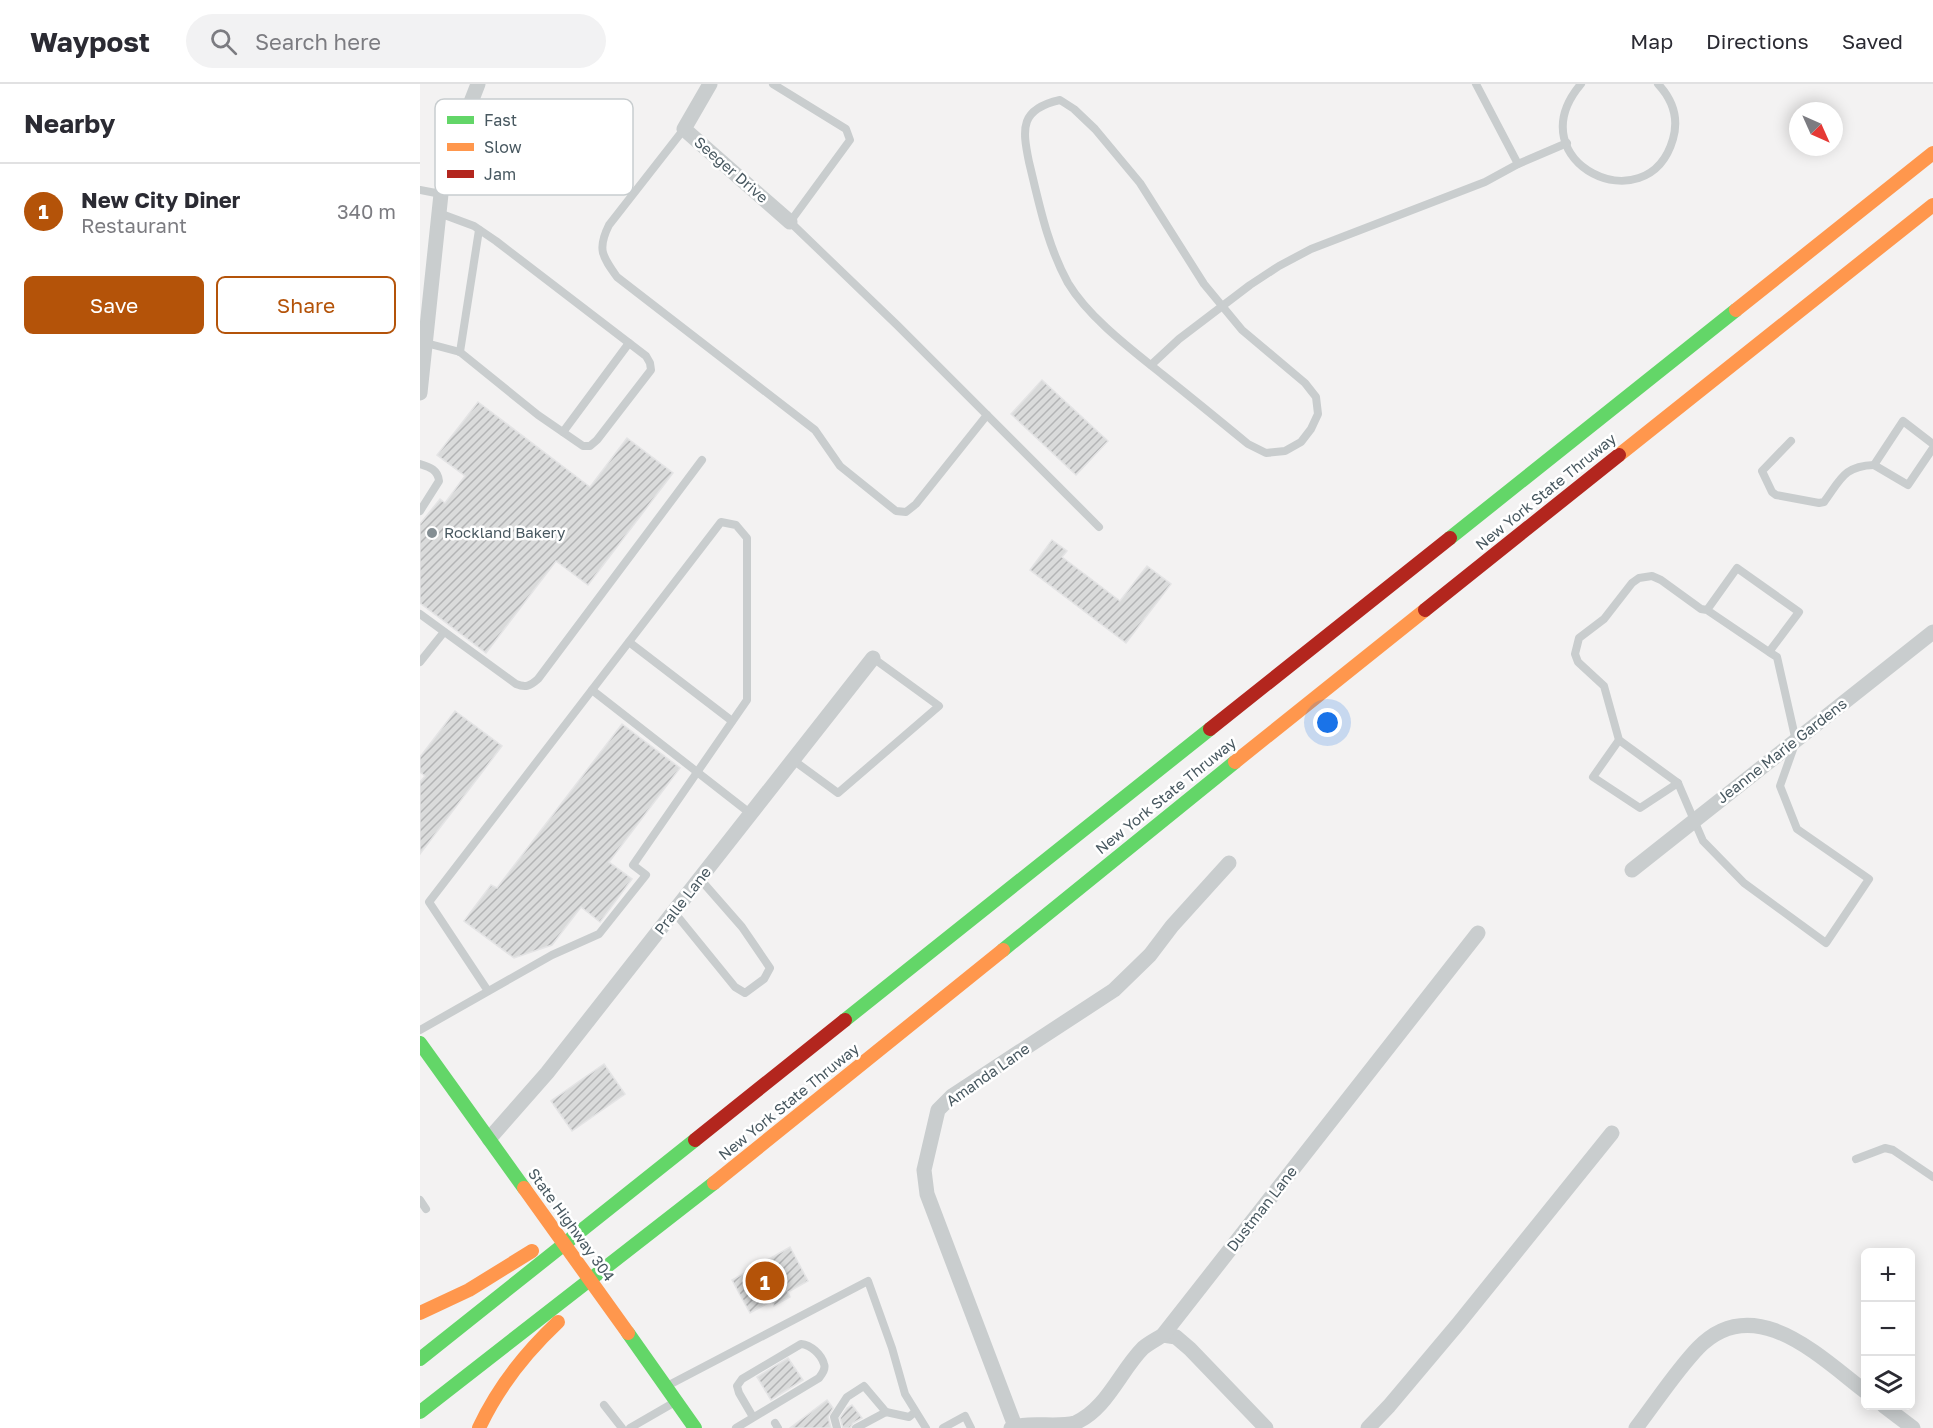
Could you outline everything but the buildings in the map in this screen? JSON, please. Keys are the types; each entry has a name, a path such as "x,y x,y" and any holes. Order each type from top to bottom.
{"main road":[{"name":"New York State Thruway","path":"420,1359 1933,153"},
{"name":"New York State Thruway","path":"420,1412 680,1210 913,1024 1162,820 1933,205"},
{"name":"State Highway 304","path":"422,1051 489,1139 695,1428"},
{"path":"420,1313 486,1281 666,1163"},
{"path":"479,1428 498,1391 532,1348 680,1210"}],"street":[{"path":"472,99 478,84"},
{"name":"Seeger Drive","path":"710,84 684,129 790,222"},
{"path":"420,393 441,195"},
{"name":"Jeanne Marie Gardens","path":"1632,870 1933,632"},
{"name":"Pralle Lane","path":"489,1139 547,1073 873,658"},
{"name":"Amanda Lane","path":"1013,1427 927,1194 924,1170 938,1110 952,1096 1114,990 1150,955 1172,926 1229,863"},
{"name":"Dustman Lane","path":"1013,1427 1031,1425 1055,1427 1075,1423 1100,1405 1144,1347 1163,1335 1478,933"},
{"path":"1368,1428 1458,1324 1612,1133"},
{"path":"1636,1428 1699,1347 1723,1330 1753,1324 1778,1330 1806,1347 1861,1388"},
{"path":"1163,1335 1176,1337 1190,1349 1266,1428"},
{"path":"1889,1410 1913,1428"}],"lane":[{"path":"773,84 846,129 850,140 790,222 1099,526"},
{"path":"1476,84 1518,164"},
{"path":"1581,84 1571,96 1564,112 1563,130 1578,163 1592,174 1609,180 1627,180 1644,175 1659,165 1670,149 1676,130 1675,111 1667,94 1658,84"},
{"path":"1060,100 1074,109 1095,129 1140,183 1203,284 1242,330 1305,383 1316,398 1318,414 1311,429 1301,442 1285,451 1266,453 1248,444 1151,365 1095,316 1070,285 1052,250 1040,211 1023,131 1030,115 1045,104 1060,100"},
{"path":"633,194 684,129"},
{"path":"1151,365 1171,346 1269,272 1311,249 1485,182 1518,164 1567,143"},
{"path":"420,190 435,193"},
{"path":"632,195 609,225 601,240 603,257 617,277 815,430 840,466 896,511 906,512 916,504 987,415"},
{"path":"426,343 460,352 538,415 583,446 590,446 597,440 651,370 646,356 496,241 474,226 439,213"},
{"path":"460,352 479,230"},
{"path":"563,432 629,343"},
{"path":"1791,441 1762,471 1772,492 1776,495 1819,503 1824,502 1844,474 1858,466 1874,465 1908,485 1933,446 1902,421 1874,465"},
{"path":"420,614 516,684 524,687 531,685 538,680 702,460"},
{"path":"420,464 434,469 440,481 420,511"},
{"path":"420,1030 552,955 599,934 646,875 633,865 747,700 747,538 736,525 721,522 429,902 488,991"},
{"path":"1707,610 1737,568 1799,612 1769,652"},
{"path":"1646,576 1661,580 1701,609 1707,610 1769,652 1777,657 1796,741 1780,786 1797,829 1869,879 1826,943 1744,883 1703,841 1678,783 1619,740 1604,686 1578,662 1575,654 1579,638 1604,619 1632,583 1646,576"},
{"path":"420,662 444,632"},
{"path":"629,642 732,721"},
{"path":"793,760 838,793 939,706 873,658"},
{"path":"592,690 698,770 751,814"},
{"path":"1619,740 1593,777 1640,808 1678,783"},
{"path":"674,912 735,987 745,993 765,979 770,968 742,927 700,879"},
{"path":"1856,1159 1885,1148 1893,1150 1933,1177"},
{"path":"420,1200 426,1209"},
{"path":"666,1387 868,1281 892,1348 905,1394 921,1426"},
{"path":"736,1428 819,1378 824,1370 824,1364 814,1349 809,1345 801,1344 742,1379 737,1386 739,1393 753,1417"},
{"path":"837,1428 834,1417 847,1397 864,1386 886,1412 909,1417 915,1412"},
{"path":"630,1428 676,1402"},
{"path":"604,1405 622,1428"},
{"path":"856,1428 886,1412"},
{"path":"944,1428 965,1416 971,1428"}],"traffic: fast":[{"path":"1450,538 1736,310"},
{"path":"845,1020 1210,729"},
{"path":"1003,950 1235,762"},
{"path":"420,1043 524,1188"},
{"path":"420,1359 695,1140"},
{"path":"420,1412 714,1183"},
{"path":"628,1333 695,1428"}],"traffic: slow":[{"path":"1736,310 1933,153"},
{"path":"1619,455 1933,205"},
{"path":"1235,762 1425,610"},
{"path":"714,1183 1003,950"},
{"path":"524,1188 628,1333"},
{"path":"420,1313 469,1290 532,1251"},
{"path":"479,1428 513,1371 558,1322"}],"traffic: jam":[{"path":"1425,610 1619,455"},
{"path":"1210,729 1450,538"},
{"path":"695,1140 845,1020"}],"place":[{"name":"Rockland Bakery","path":"432,533"},
{"name":"New City Diner","path":"765,1281"}]}
